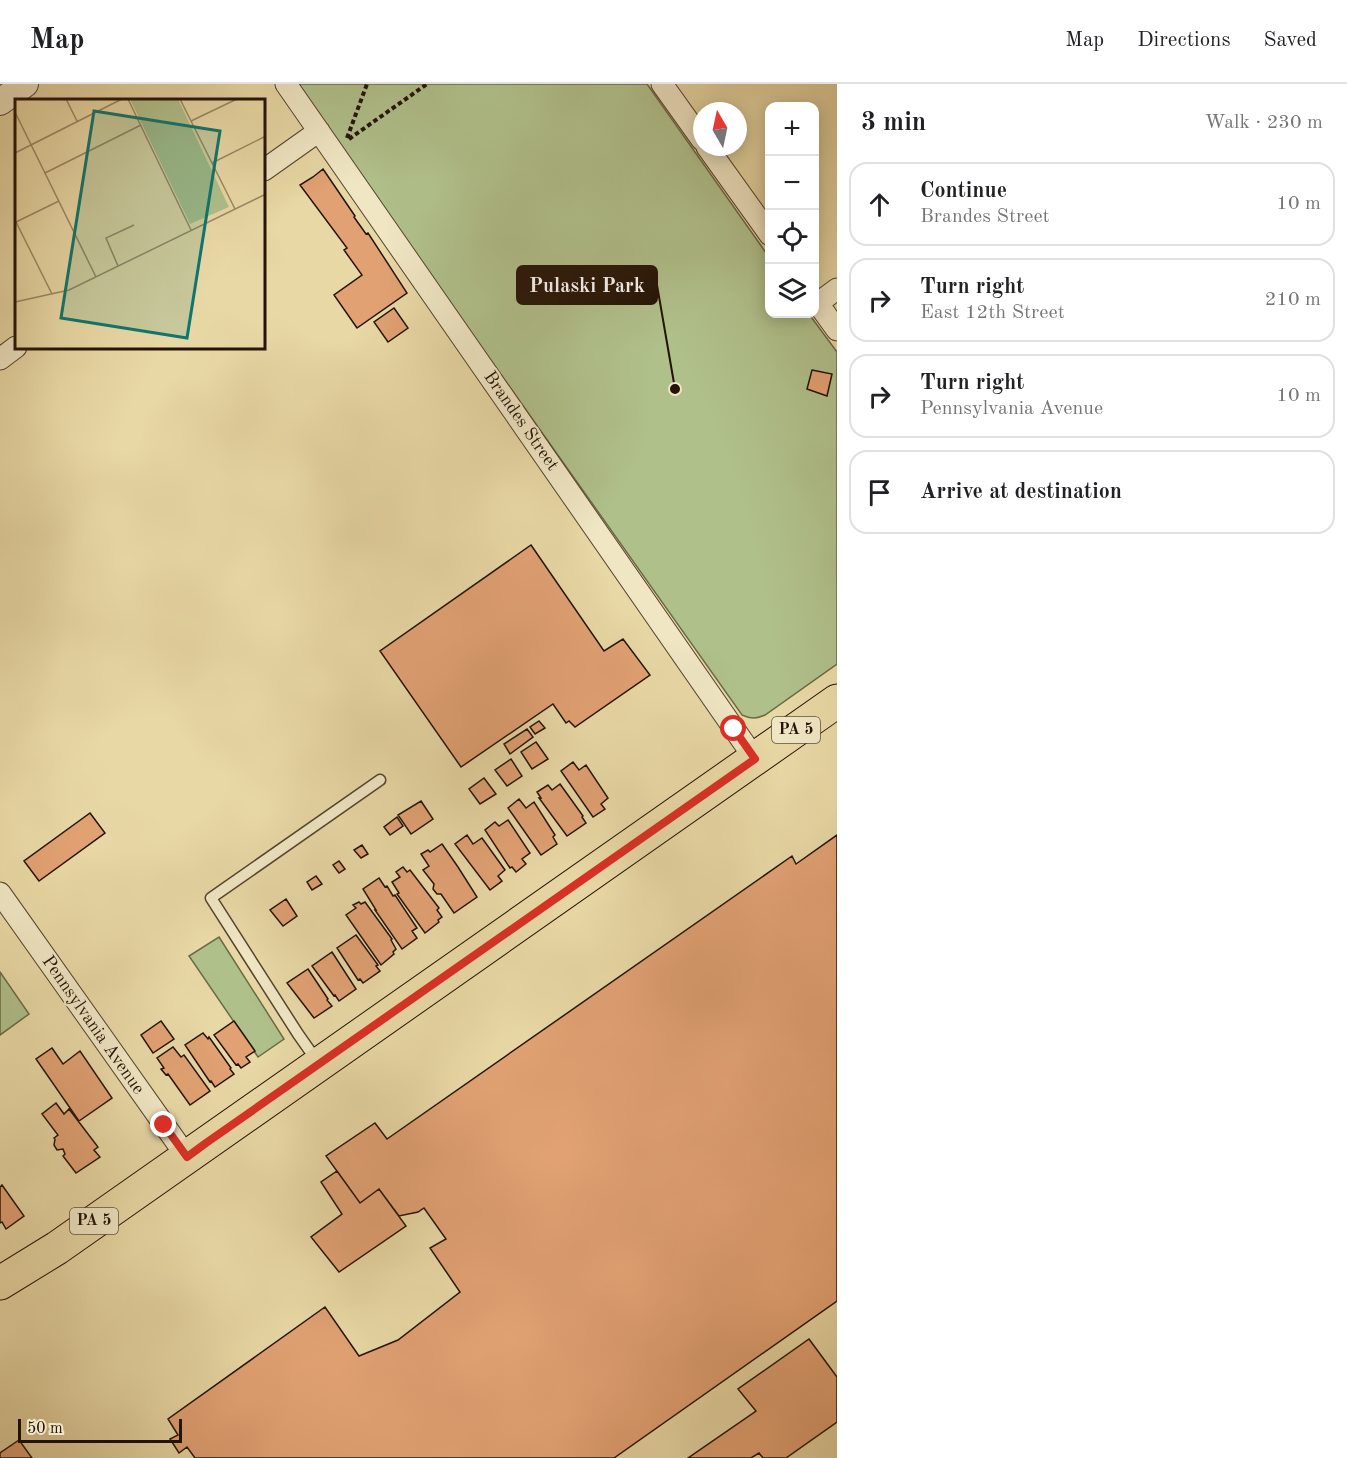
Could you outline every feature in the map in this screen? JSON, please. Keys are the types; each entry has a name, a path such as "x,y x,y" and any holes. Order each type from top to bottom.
{"main road":[{"name":"PA 5","path":"0,1283 57,1248 837,701"}],"street":[{"path":"0,102 25,84"},
{"name":"Brandes Street","path":"286,84 755,759"},
{"path":"662,84 693,127"},
{"path":"266,169 319,130"},
{"path":"713,156 765,228"},
{"path":"819,299 837,289"},
{"path":"819,305 837,330"},
{"path":"0,359 15,348"},
{"name":"Pennsylvania Avenue","path":"0,893 187,1157"}],"lane":[{"path":"319,1064 210,898 380,780"}],"path":[{"path":"367,84 346,141 427,84"}],"green space":[{"path":"297,84 647,84 693,149 693,156 698,156 765,251 765,318 812,318 837,352 837,664 765,715 754,718 742,715"},
{"path":"219,937 284,1039 258,1057 189,956"},
{"path":"0,972 29,1014 0,1035"}],"building":[{"path":"323,169 407,293 357,328 334,295 362,275 344,250 347,248 300,185"},
{"path":"394,308 408,328 388,342 374,322"},
{"path":"812,370 832,374 827,396 807,389"},
{"path":"531,545 604,651 623,639 650,675 575,727 569,721 566,723 553,704 461,767 380,651"},
{"path":"539,721 545,728 535,734 530,727"},
{"path":"527,729 533,737 510,754 504,744"},
{"path":"536,742 548,759 532,769 521,752"},
{"path":"511,759 522,776 507,786 495,770"},
{"path":"573,762 579,770 586,765 608,798 601,804 605,809 593,817 561,771"},
{"path":"484,778 496,794 480,804 469,789"},
{"path":"560,784 586,823 567,836 537,792 548,785 552,790"},
{"path":"519,799 526,808 534,802 555,835 553,837 557,844 541,855 508,808"},
{"path":"421,801 433,819 411,834 398,815"},
{"path":"90,813 105,833 39,881 24,861"},
{"path":"397,817 403,826 390,835 384,827"},
{"path":"508,820 530,853 522,859 526,864 516,872 512,867 510,868 485,830 495,822 499,826"},
{"path":"467,835 473,844 482,838 505,870 498,876 502,881 490,890 455,844"},
{"path":"837,835 837,1301 614,1458 195,1458 187,1447 179,1453 170,1439 178,1435 168,1419 325,1307 359,1356 398,1340 460,1292 430,1248 446,1239 424,1208 418,1212 399,1216 379,1189 360,1203 326,1156 375,1123 387,1139 792,856 796,864"},
{"path":"442,844 477,897 454,913 441,894 437,894 433,889 434,884 423,870 429,866 421,854 428,850 430,852"},
{"path":"362,845 368,854 361,858 354,850"},
{"path":"339,861 345,869 339,873 333,865"},
{"path":"403,867 407,872 410,870 439,908 437,910 442,917 425,933 397,894 399,893 392,882 400,877 396,872"},
{"path":"316,876 322,884 312,890 307,882"},
{"path":"379,878 393,896 395,895 417,928 412,931 417,938 402,949 363,889"},
{"path":"286,899 297,916 283,926 270,910"},
{"path":"359,902 361,904 365,902 392,939 396,949 394,954 381,965 346,915 356,908 353,905"},
{"path":"356,935 380,971 363,983 360,979 358,980 337,948"},
{"path":"332,952 356,989 339,1001 312,966"},
{"path":"308,969 332,1006 314,1018 287,983"},
{"path":"161,1021 174,1039 153,1053 141,1035"},
{"path":"234,1021 255,1051 246,1057 250,1062 241,1068 238,1064 236,1065 214,1035"},
{"path":"203,1033 208,1039 209,1037 234,1074 215,1087 185,1045"},
{"path":"173,1047 181,1057 184,1055 210,1091 190,1105 168,1074 166,1075 161,1069 164,1068 157,1058"},
{"path":"52,1048 63,1064 80,1051 112,1098 79,1121 36,1059"},
{"path":"56,1103 64,1114 69,1109 98,1147 94,1150 100,1157 76,1173 63,1156 65,1154 63,1149 57,1150 54,1145 54,1138 58,1135 42,1114"},
{"path":"337,1171 360,1203 379,1189 406,1226 339,1272 311,1237 342,1214 321,1182"},
{"path":"2,1185 24,1216 6,1229 2,1222 0,1223 0,1187"},
{"path":"809,1339 837,1377 837,1422 786,1458 763,1458 759,1453 751,1458 688,1458 756,1411 738,1389"},
{"path":"19,1440 32,1458 0,1458 0,1453"}],"place":[{"name":"Pulaski Park","path":"675,389"}],"route":[{"path":"164,1125 187,1157 755,759 734,729"}]}
